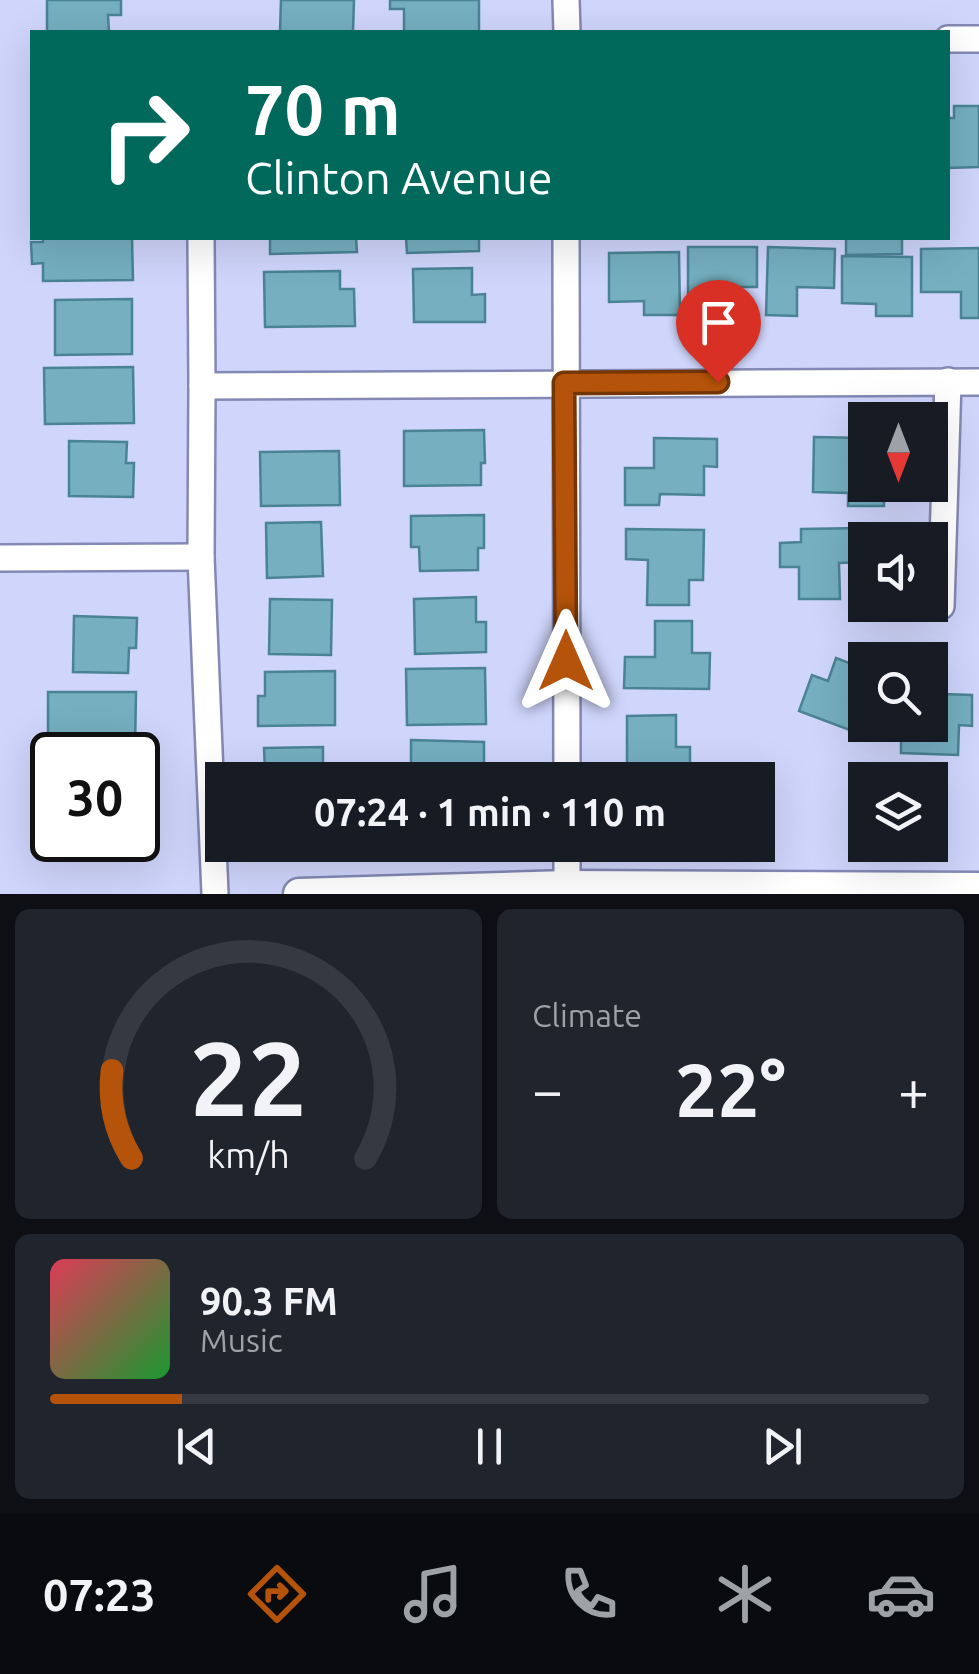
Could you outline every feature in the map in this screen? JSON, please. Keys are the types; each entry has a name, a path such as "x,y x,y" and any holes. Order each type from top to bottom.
{"street":[{"path":"566,0 567,30"},
{"path":"950,38 979,39"},
{"path":"201,240 201,557 215,894"},
{"path":"566,240 567,762"},
{"path":"944,522 948,381"},
{"path":"202,386 979,382"},
{"path":"0,558 201,557"},
{"path":"567,862 567,890"},
{"path":"298,894 390,889 979,888"}],"building":[{"path":"47,0 121,0 121,15 108,15 109,30 47,30"},
{"path":"281,0 354,0 353,30 280,30"},
{"path":"390,0 479,0 479,30 404,30 404,9 390,9"},
{"path":"954,106 979,106 979,167 950,168 950,118 954,118"},
{"path":"132,240 133,280 43,281 43,263 32,264 31,242"},
{"path":"270,240 356,240 357,252 270,254"},
{"path":"406,240 479,240 479,251 407,253"},
{"path":"846,240 902,240 902,254 846,255"},
{"path":"688,247 757,247 757,287 719,287 719,315 688,315"},
{"path":"768,247 835,249 834,288 797,287 797,316 766,315"},
{"path":"979,248 979,318 961,318 961,292 921,292 921,249"},
{"path":"679,252 680,315 644,315 644,301 609,302 609,253"},
{"path":"842,256 912,257 912,316 876,316 876,304 842,303"},
{"path":"472,268 472,295 485,294 485,322 414,322 413,269"},
{"path":"340,271 340,289 354,289 355,326 265,327 264,272"},
{"path":"132,299 132,354 55,355 55,300"},
{"path":"133,367 134,423 45,424 44,368"},
{"path":"484,430 481,485 404,486 404,431"},
{"path":"814,437 848,438 848,493 813,492"},
{"path":"654,438 717,439 717,467 704,466 704,495 660,494 659,505 625,505 625,468 654,468"},
{"path":"69,441 127,442 126,463 134,463 133,497 69,496"},
{"path":"339,451 340,505 261,506 260,452"},
{"path":"848,502 884,502 884,506 848,506"},
{"path":"484,515 484,548 478,548 478,570 420,571 419,547 411,547 411,516"},
{"path":"321,522 323,576 267,578 266,523"},
{"path":"848,528 848,563 839,563 840,599 799,599 799,567 780,567 780,543 801,542 801,529"},
{"path":"626,529 704,530 703,580 689,580 689,605 647,605 648,560 626,559"},
{"path":"476,597 476,622 486,622 486,652 415,654 414,599"},
{"path":"270,599 332,600 331,655 269,654"},
{"path":"74,616 137,618 136,648 129,648 128,673 73,672"},
{"path":"655,621 692,621 692,653 710,653 709,689 624,688 625,657 655,657"},
{"path":"836,658 848,663 848,729 799,711 812,675 828,681"},
{"path":"485,668 486,724 407,725 406,669"},
{"path":"335,671 335,725 258,726 258,696 265,696 265,672"},
{"path":"48,692 136,692 135,732 48,732"},
{"path":"948,694 972,695 972,726 959,725 958,755 901,753 901,742 948,742"},
{"path":"676,715 676,747 690,747 690,762 627,762 627,716"},
{"path":"411,740 484,742 484,762 411,762"},
{"path":"323,747 323,762 265,762 264,748"}],"route":[{"path":"566,661 564,383 718,382"}]}
